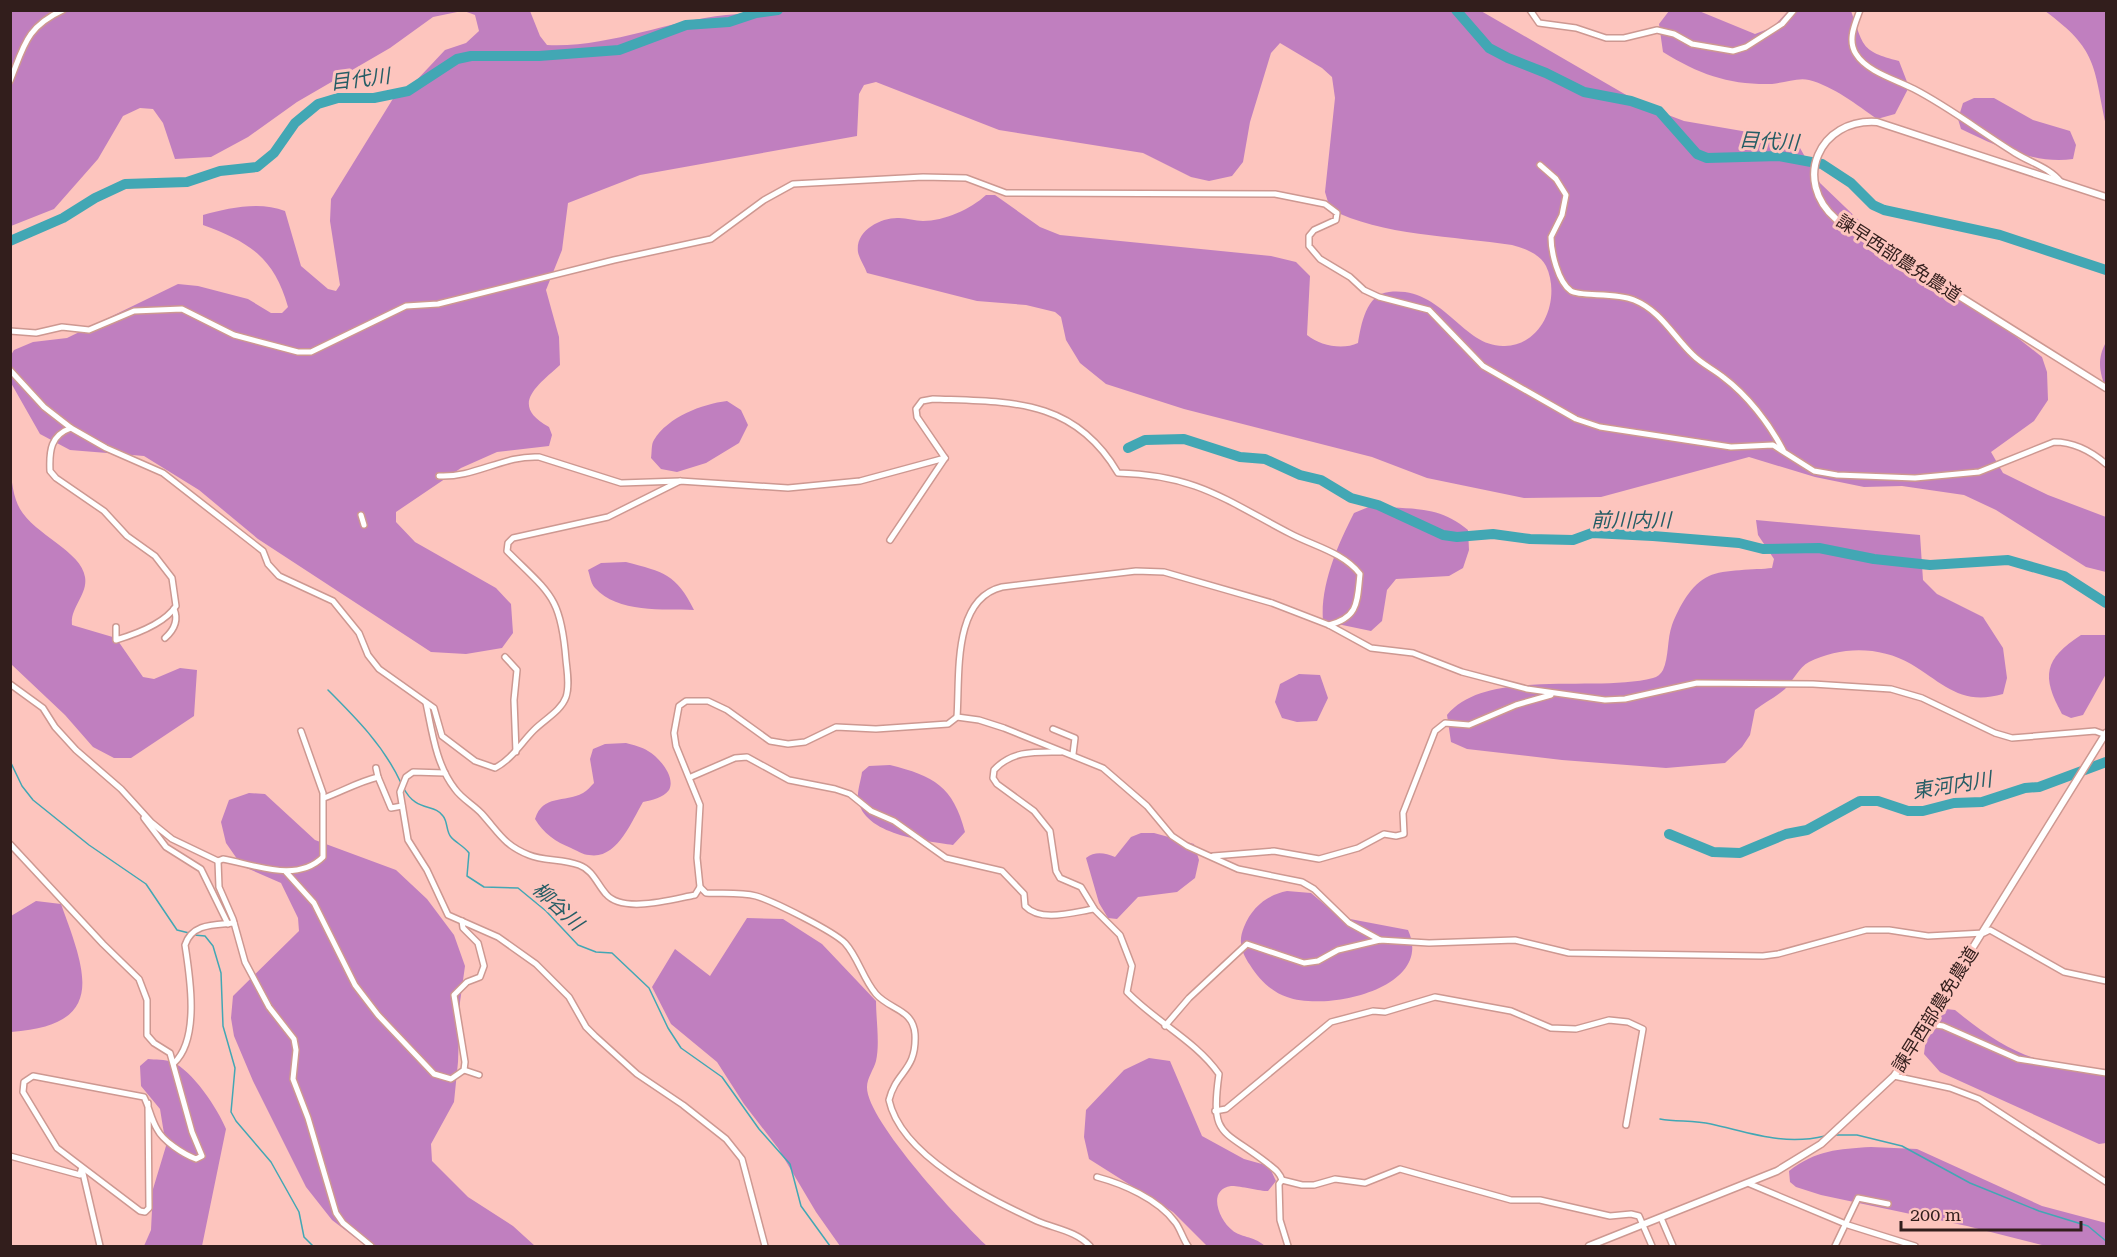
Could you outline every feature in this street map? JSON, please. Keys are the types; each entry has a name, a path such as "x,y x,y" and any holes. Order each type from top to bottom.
{"street":[{"path":"10,81 32,29 63,10"},
{"path":"1530,10 1539,23 1576,28 1606,38 1624,38 1657,30 1674,34 1692,44 1733,51 1746,47 1782,24 1794,10"},
{"path":"1860,10 1852,32 1852,44 1856,54 1867,66 1922,93 2018,154 2053,172 2061,182"},
{"name":"諫早西部農免農道","path":"2106,196 1877,122 1847,125 1823,144 1814,170 1819,198 1826,210 1836,219 2106,388"},
{"path":"1540,165 1566,195 1562,215 1551,237 1563,283 1577,293 1617,294 1636,300 1662,319 1691,354 1724,378 1743,396 1776,437 1785,454"},
{"path":"10,331 36,333 62,327 89,330 134,311 182,309 234,335 298,352 311,352 406,306 438,304 614,260 711,239 781,189 812,181 966,178 1006,193 1275,194 1325,204 1337,213 1336,220 1314,230 1309,236 1309,246 1320,259 1379,297 1429,310 1483,366 1576,418 1624,432 1731,447 1773,445 1814,471 1837,475 1915,478 1979,472 2038,447 2065,442 2092,452 2106,464"},
{"path":"10,370 44,407 71,428 106,448 164,473 263,551 268,564 279,576 333,601 359,633 368,655 379,669 434,708 442,736 475,761 495,768 507,762 535,729 559,709 566,697 568,680 564,631 558,609 550,592 507,550 508,543 513,538 608,517 680,481"},
{"path":"945,458 917,417 916,409 922,401 933,399 1012,404 1066,418 1101,448 1118,473 1166,476 1217,493 1287,532 1346,560 1360,574 1356,600 1347,619 1329,625"},
{"path":"71,428 60,432 52,442 50,471 56,478 104,511 127,536 161,562 172,578 176,606 163,620 116,640 116,627"},
{"path":"439,476 456,477 526,456 539,457 621,483 680,481 788,488 860,481 945,458"},
{"path":"890,540 945,458"},
{"path":"361,515 364,525"},
{"path":"957,717 968,614 979,597 987,590 1002,586 1136,571 1164,572 1272,603 1329,625 1371,648 1413,653 1462,672 1554,694 1605,700 1625,699 1697,683 1814,684 1891,689 1922,698 1985,729 2012,738 2095,731 2106,735"},
{"path":"165,638 173,630 177,620 174,609"},
{"path":"506,657 517,670 513,700 516,752"},
{"path":"10,684 43,708 55,728 76,750 121,789 142,813 166,847 201,869 231,923"},
{"path":"1211,857 1274,851 1319,859 1358,848 1384,834 1396,836 1404,834 1403,813 1435,731 1445,723 1469,725 1516,705 1554,694"},
{"path":"426,703 433,737 445,773 455,790 482,814 499,838 531,856 555,858 581,866 590,871 609,898 626,903 656,904 695,895 700,887 697,858 700,805 691,777 676,746 674,733 679,706 686,701 708,701 727,710 770,741 788,744 805,742 836,727 876,729 948,724 957,717 979,720 1073,754 1103,768 1147,806 1172,836 1238,870 1302,882 1314,889 1349,923 1380,939"},
{"path":"1053,729 1075,738 1073,754"},
{"path":"142,813 172,839 218,861 223,859 286,872 314,866 323,856 324,798 301,731"},
{"name":"諫早西部農免農道","path":"1589,1246 1750,1184 1821,1144 1894,1076 1929,1024 2106,735"},
{"path":"1065,752 1027,753 1012,757 994,770 993,777 997,784 1034,811 1050,831 1056,871 1060,878 1081,887 1094,909 1120,935 1132,966 1128,992 1165,1026 1207,1057 1219,1074 1215,1111 1222,1129 1235,1142 1254,1151 1279,1172 1282,1180"},
{"path":"691,777 735,758 747,757 789,780 850,794 871,811 894,821 946,858 1002,871 1024,894 1025,906 1029,910 1045,915 1094,909"},
{"path":"376,768 390,808 402,806"},
{"path":"445,773 414,772 406,777 400,792 412,850 427,870 448,915 498,937 536,964 569,997 586,1027 595,1036 637,1074 699,1116 726,1139 742,1159 765,1246"},
{"path":"324,798 346,786 355,786 378,777"},
{"path":"10,844 103,944 139,979 147,1000 147,1035 154,1043 170,1053 174,1063 192,1132 202,1156 196,1159 186,1155 157,1131 148,1103 144,1097 49,1079 33,1077 24,1082 23,1092 57,1149 140,1211 145,1212 149,1208 148,1103"},
{"path":"218,861 219,887 245,962 269,1007 294,1039 296,1050 293,1079 308,1118 336,1212 343,1223 371,1246"},
{"path":"286,872 314,903 356,985 378,1015 434,1074 451,1079 464,1070 465,1062 454,995 467,982 480,977 484,966 478,944 463,928 462,921"},
{"path":"700,887 706,893 755,896 834,934 846,944 875,992 884,1002 905,1013 912,1020 913,1058 889,1100 905,1136 942,1167 970,1186 1039,1221 1082,1238 1090,1246"},
{"path":"174,1063 183,1055 186,1045 191,1000 185,945 187,938 192,932 204,927 231,923"},
{"path":"1165,1026 1189,998 1247,944 1304,963 1318,961 1338,950 1380,939 1429,943 1515,940 1569,953 1763,956 1866,930 1889,930 1928,936 1984,933 1990,930 2064,972 2106,981"},
{"path":"1215,1111 1226,1109 1331,1022 1373,1011 1385,1012 1435,997 1511,1011 1551,1028 1576,1029 1609,1020 1628,1022 1643,1029 1626,1125"},
{"path":"1929,1024 1943,1026 2018,1059 2106,1073"},
{"path":"464,1070 478,1075"},
{"path":"1894,1076 1950,1088 1979,1099 2106,1182"},
{"path":"10,1156 80,1175 81,1168"},
{"path":"81,1168 100,1246"},
{"path":"1282,1180 1302,1185 1314,1185 1335,1179 1365,1183 1401,1169 1511,1200 1540,1200 1610,1216 1631,1214 1639,1216 1644,1225 1645,1235 1652,1246"},
{"path":"1097,1177 1115,1182 1148,1199 1176,1222 1179,1233 1188,1246"},
{"path":"1282,1180 1279,1184 1280,1220 1288,1246"},
{"path":"1750,1184 1845,1224 1915,1246"},
{"path":"1835,1246 1858,1198 1888,1204"},
{"path":"1661,1218 1674,1246"}],"shaded area":[{"path":"886,10 1481,11 1647,107 1684,121 1777,137 1800,148 1820,183 1894,254 2009,331 2042,357 2047,372 2048,400 2034,421 1991,452 2003,473 2048,495 2106,517 2106,572 2086,567 1996,510 1964,495 1902,486 1864,487 1815,477 1749,457 1601,497 1524,498 1427,478 1372,457 1184,409 1106,384 1080,363 1066,340 1061,317 1055,312 1026,305 977,301 867,273 858,252 858,244 865,231 871,226 892,218 923,221 940,219 965,209 986,195 995,195 1040,227 1060,235 1271,256 1296,262 1310,276 1307,335 1325,344 1346,346 1358,343 1363,319 1370,304 1381,294 1389,292 1408,293 1424,298 1439,307 1476,338 1490,344 1505,346 1519,344 1530,337 1546,317 1550,305 1550,278 1546,266 1536,255 1512,245 1419,234 1372,225 1330,209 1325,192 1335,98 1332,77 1322,68 1280,43 1271,53 1250,122 1243,162 1232,176 1209,181 1191,177 1143,153 999,130 876,82 864,85 859,94 857,136 640,175 568,203 562,250 546,290 559,337 560,365 536,388 529,403 537,419 549,427 552,435 549,446 497,452 461,468 396,512 396,522 415,542 496,588 511,604 513,633 502,648 466,654 431,652 258,539 199,490 144,456 70,450 40,434 11,383 11,355 14,350 33,342 67,338 178,284 198,286 248,299 271,313 282,313 288,307 275,275 267,264 246,245 203,225 203,215 255,206 285,211 301,266 328,289 336,291 340,285 330,221 331,199 394,97 413,84 445,50 466,43 479,31 475,15 464,11 530,11 540,36 547,45 570,45 726,15"},
{"path":"11,11 462,11 433,17 390,48 297,102 248,137 211,157 175,159 163,123 153,109 140,108 123,116 98,159 54,209 11,226"},
{"path":"1669,11 1699,11 1755,34 1773,27 1788,11 1851,11 1865,45 1877,54 1899,61 1909,87 1895,114 1877,119 1836,91 1809,80 1757,84 1716,77 1690,67 1663,52 1659,24"},
{"path":"2045,11 2106,11 2106,125 2095,73 2084,48"},
{"path":"1974,98 1994,98 2033,120 2070,131 2076,145 2073,159 2059,160 2030,156 2001,147 1961,129 1958,119 1963,103"},
{"path":"2106,342 2106,389 2100,365 2101,354"},
{"path":"727,401 741,410 748,425 739,443 706,463 677,472 661,469 651,458 653,442 660,432 677,418 707,405"},
{"path":"10,468 14,494 20,509 36,527 76,559 82,568 85,577 84,590 74,612 72,625 116,638 143,677 154,679 180,668 197,670 194,716 131,758 114,758 93,747 65,715 11,664"},
{"path":"1371,506 1422,510 1445,516 1468,530 1469,550 1463,568 1449,576 1396,579 1387,590 1382,621 1371,631 1323,621 1323,607 1331,565 1348,525 1354,513"},
{"path":"1756,520 1920,535 1923,580 1937,594 1983,617 2003,648 2007,678 2003,694 1988,697 1964,695 1899,658 1874,651 1847,651 1821,657 1805,664 1785,689 1755,710 1750,735 1742,747 1725,763 1666,768 1562,760 1467,749 1451,742 1447,715 1465,700 1488,691 1544,684 1630,682 1659,675 1665,665 1670,630 1675,618 1686,597 1697,584 1709,576 1723,572 1772,568 1774,559 1758,535"},
{"path":"626,562 667,576 681,589 694,610 628,606 604,596 594,586 588,570 601,563"},
{"path":"2081,635 2106,635 2106,674 2083,715 2071,718 2062,714 2055,701 2049,679 2050,669 2059,652"},
{"path":"1299,674 1320,675 1328,698 1317,721 1297,722 1282,718 1275,702 1280,684"},
{"path":"626,743 646,750 661,763 670,779 671,785 667,793 643,802 622,838 608,852 587,855 550,837 535,819 543,806 555,800 583,793 594,783 590,759 593,749 605,744"},
{"path":"890,765 930,779 948,793 960,816 965,832 953,845 897,834 871,821 862,811 858,796 862,772 869,766"},
{"path":"249,793 265,794 315,840 396,870 427,899 454,935 465,966 460,1002 458,1062 454,1102 431,1144 432,1161 468,1197 513,1226 535,1246 366,1246 332,1220 306,1187 253,1081 234,1036 231,1018 233,996 299,931 298,918 281,883 242,866 226,843 221,822 229,800"},
{"path":"1141,833 1154,833 1194,844 1199,860 1195,878 1177,892 1138,897 1117,919 1108,918 1099,903 1086,858 1100,853 1115,857 1131,837"},
{"path":"1287,891 1311,893 1330,909 1350,919 1408,930 1412,950 1406,967 1392,981 1373,991 1350,998 1305,1001 1276,992 1253,970 1241,946 1241,937 1247,920 1261,903"},
{"path":"36,901 61,904 77,952 82,973 82,991 76,1007 63,1019 42,1027 11,1032 11,916"},
{"path":"747,918 783,919 822,944 876,1001 877,1054 867,1087 871,1102 882,1122 917,1170 987,1246 840,1246 816,1212 778,1148 744,1104 717,1062 671,1024 652,987 675,949 710,976"},
{"path":"1946,1009 1955,1010 1991,1037 2024,1055 2061,1065 2106,1069 2106,1143 2099,1144 1940,1072 1924,1054 1926,1038"},
{"path":"1149,1058 1170,1061 1202,1136 1244,1159 1269,1166 1276,1181 1268,1191 1231,1186 1223,1189 1217,1199 1220,1213 1227,1226 1235,1233 1256,1240 1265,1246 1207,1246 1173,1212 1089,1159 1084,1137 1086,1110 1124,1070"},
{"path":"148,1059 172,1062 188,1073 211,1101 226,1129 202,1246 144,1246 151,1230 153,1189 166,1146 160,1109 141,1086 140,1066"},
{"path":"1871,1147 1917,1149 2042,1206 2106,1223 2106,1246 2046,1246 1967,1226 1821,1195 1796,1187 1790,1182 1789,1171 1818,1155 1838,1150"}],"waterway":[{"name":"目代川","path":"10,241 63,218 95,198 125,184 187,182 220,171 257,167 274,153 295,123 318,104 338,98 374,98 408,91 457,59 471,56 539,56 619,50 686,25 729,22 756,13 778,10"},
{"name":"目代川","path":"1456,10 1489,48 1508,58 1546,73 1584,92 1631,101 1659,111 1697,154 1707,158 1779,156 1822,164 1851,183 1873,205 1884,210 2000,235 2106,270"},
{"name":"前川内川","path":"1128,448 1145,440 1184,439 1240,457 1265,459 1300,475 1321,480 1351,498 1378,505 1443,535 1457,537 1493,534 1530,539 1573,540 1592,533 1739,543 1763,549 1819,548 1874,559 1930,565 2008,560 2064,576 2106,603"},
{"name":"柳谷川","path":"328,690 378,745 401,783"},
{"path":"10,761 22,786 33,800 89,845 146,884 177,930 189,933"},
{"name":"東河内川","path":"1669,834 1713,852 1740,853 1786,834 1807,830 1860,801 1878,801 1908,811 1923,811 1954,803 1982,802 2025,788 2039,787 2106,762"},
{"name":"柳谷川","path":"403,787 413,801 443,816 449,835 469,853 467,876 484,887 518,888 546,911 578,945 596,952 612,953 649,988 668,1028 681,1048 722,1077 759,1129 790,1164 801,1206 830,1246"},
{"path":"194,935 205,936 213,946 221,973 223,1026 235,1068 231,1112 271,1162 299,1212 304,1237 313,1246"},
{"path":"1660,1119 1705,1123 1781,1139 1796,1140 1825,1136"},
{"path":"1835,1135 1857,1135 1902,1146 1970,1183 2039,1211 2088,1226 2106,1241"}]}
